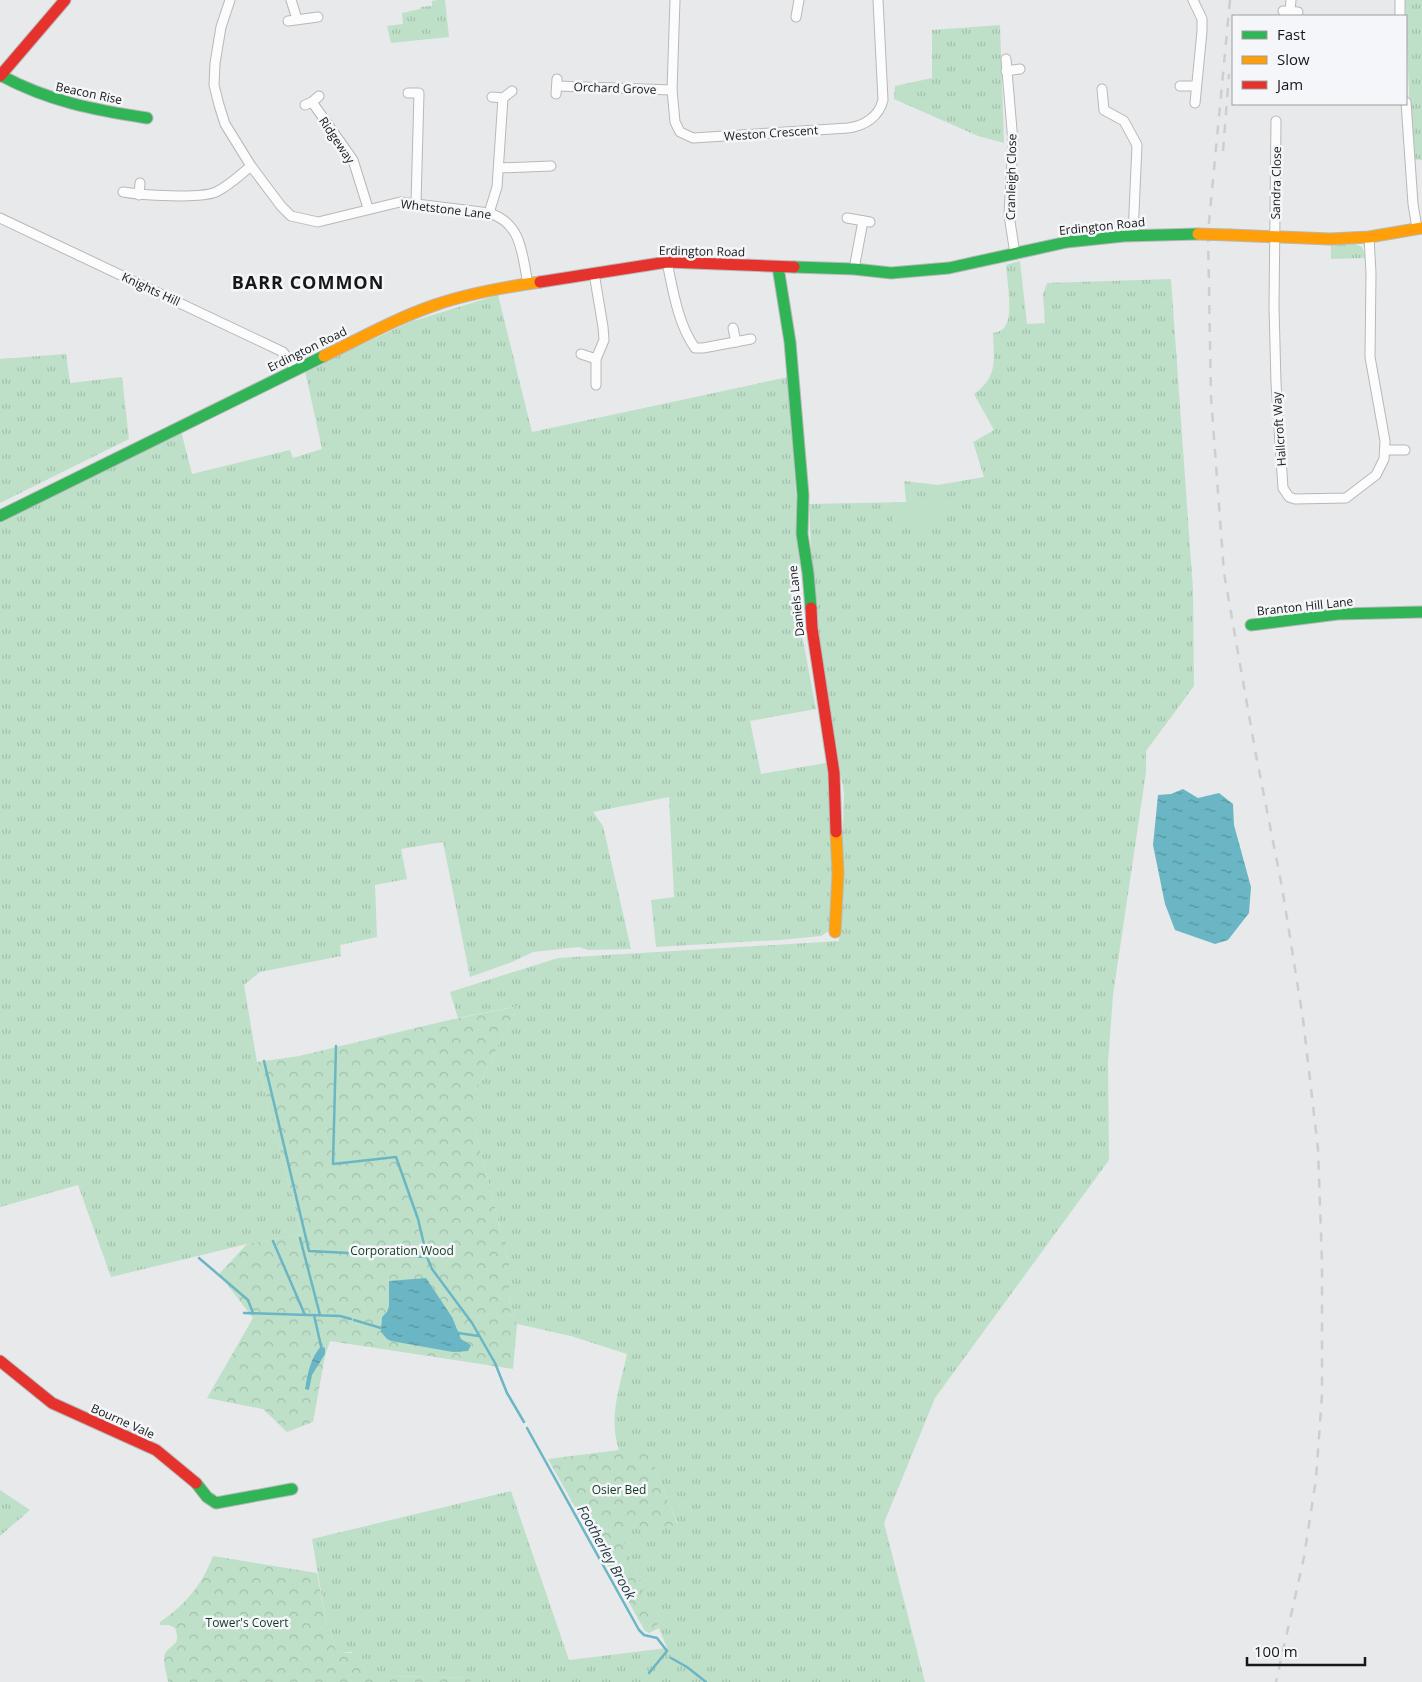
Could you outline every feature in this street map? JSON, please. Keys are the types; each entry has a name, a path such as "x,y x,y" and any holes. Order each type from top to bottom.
{"street":[{"path":"0,75 65,0"},
{"name":"Whetstone Lane","path":"230,0 221,27 215,63 214,85 225,124 251,166 281,206 291,216 318,222 368,208 400,202 488,212 506,221 515,232 528,284"},
{"path":"291,0 292,20 318,17"},
{"name":"Weston Crescent","path":"675,0 672,90 675,122 680,132 692,138 852,128 862,125 875,115 881,107 882,100 878,0"},
{"path":"786,9 797,13 799,0"},
{"path":"1193,0 1202,19 1195,103"},
{"path":"1291,0 1291,12"},
{"path":"1400,0 1400,15"},
{"name":"Cranleigh Close","path":"1006,59 1013,142 1009,215 1015,254"},
{"path":"1006,71 1020,69"},
{"name":"Beacon Rise","path":"0,75 18,86 58,102 100,112 146,118"},
{"path":"1180,86 1196,86"},
{"name":"Orchard Grove","path":"557,87 672,90"},
{"path":"1102,89 1104,110 1124,122 1137,145 1133,235"},
{"path":"492,97 503,98 512,91"},
{"path":"408,93 418,93 416,203"},
{"name":"Ridgeway","path":"319,96 308,104 353,160 368,208"},
{"path":"488,212 497,187 503,98"},
{"path":"1406,105 1413,204 1420,228"},
{"name":"Sandra Close","path":"1276,237 1274,200 1278,126"},
{"path":"123,192 139,195 206,195 217,192 251,166"},
{"path":"499,168 551,166"},
{"path":"139,195 140,183"},
{"name":"Knights Hill","path":"0,218 283,352 295,370"},
{"path":"847,218 867,221 854,269"},
{"name":"Erdington Road","path":"0,516 406,316 436,304 498,288 667,262 854,269 891,273 949,268 1067,242 1133,235 1198,234 1330,239 1370,237 1420,228"},
{"name":"Hallcroft Way","path":"1276,237 1274,307 1276,383 1283,488 1289,497 1295,499 1346,498 1376,475 1384,459 1385,441 1370,357 1370,237"},
{"path":"667,262 676,302 690,341 695,348 751,339"},
{"name":"Daniels Lane","path":"778,267 790,342 803,495 802,534 808,573 812,628 834,773 838,873 835,932"},
{"path":"594,273 604,327 604,340 596,359 596,385"},
{"path":"733,328 736,342"},
{"path":"581,354 596,359"},
{"path":"1385,450 1405,450"},
{"name":"Branton Hill Lane","path":"1251,625 1338,614 1422,612"},
{"name":"Bourne Vale","path":"0,1360 52,1403 156,1450 197,1483 207,1497 216,1503 292,1489"}],"green space":[{"path":"445,0 449,37 391,43 387,26 403,24 402,13 420,9 420,7 432,6 432,1"},
{"path":"1405,0 1422,0 1422,160 1412,159"},
{"path":"1000,25 1004,143 978,136 894,99 895,86 932,78 932,30"},
{"path":"1331,244 1355,244 1362,247 1366,258 1331,259"},
{"path":"1020,261 1027,324 1045,323 1043,294 1047,283 1171,279 1193,590 1194,686 1146,751 1146,772 1113,995 1108,1063 1109,1160 935,1398 884,1523 925,1682 471,1682 470,1678 391,1676 380,1673 377,1676 352,1652 341,1653 336,1650 330,1629 327,1627 312,1539 511,1491 569,1660 667,1648 619,1528 678,1524 647,1451 619,1450 615,1426 616,1402 627,1354 571,1336 517,1324 511,1314 509,1263 475,1129 475,1092 518,1006 458,1018 450,992 558,958 839,941 844,794 818,631 812,574 809,504 906,502 904,481 938,485 984,477 973,442 994,430 974,394 982,388 991,374 994,360 993,333 1003,329 1008,319 1009,304 1006,265"},
{"path":"498,295 532,432 788,377 799,537 801,629 816,709 750,721 761,774 826,763 834,805 836,872 829,931 821,936 779,940 656,947 651,900 674,897 669,797 593,812 603,826 631,949 588,950 579,947 533,952 512,962 470,977 443,842 401,849 407,879 375,885 377,937 340,945 341,956 260,972 244,985 257,1062 302,1234 247,1244 111,1277 78,1185 0,1207 0,523 181,431 192,474 290,450 293,458 322,449 305,371 410,322"},
{"path":"66,354 70,383 122,377 129,439 0,503 0,359"},
{"path":"893,502 941,503 941,528 892,527"},
{"name":"Corporation Wood","path":"518,1006 475,1092 475,1129 509,1263 511,1314 517,1324 513,1369 330,1341 325,1356 313,1422 287,1432 263,1409 207,1398 253,1318 219,1274 247,1244 302,1234 257,1062 299,1056 445,1021"},
{"name":"Osier Bed","path":"619,1450 647,1450 678,1525 620,1529 627,1551 659,1628 649,1633 645,1631 548,1459"},
{"path":"0,1490 30,1510 0,1536"},
{"name":"Tower's Covert","path":"213,1556 317,1573 327,1627 330,1629 336,1650 341,1653 355,1653 377,1675 380,1673 391,1676 470,1678 471,1682 168,1682 164,1658 165,1653 176,1643 177,1635 175,1628 169,1625 160,1625 160,1622 192,1594 204,1576"}],"water":[{"path":"1183,789 1198,798 1219,793 1233,804 1234,825 1251,887 1249,913 1228,940 1215,944 1175,930 1165,904 1153,845 1158,795 1171,794"},
{"path":"426,1278 452,1317 461,1339 471,1345 468,1351 453,1352 391,1341 381,1332 382,1317 387,1312 389,1306 389,1281"},
{"path":"321,1346 325,1348 325,1354 312,1375 309,1390 305,1389 312,1361"}],"waterway":[{"name":"Footherley Brook","path":"336,1046 333,1164 396,1157 418,1219 427,1257 432,1269 472,1323 495,1363 507,1393 524,1422"},
{"path":"264,1061 309,1251 427,1257"},
{"path":"300,1238 320,1315"},
{"path":"273,1241 305,1315"},
{"path":"199,1258 248,1300 253,1313"},
{"path":"244,1313 340,1316 351,1319"},
{"path":"314,1315 321,1346"},
{"path":"354,1320 381,1328"},
{"path":"458,1333 479,1336"},
{"name":"Footherley Brook","path":"527,1428 639,1630 644,1635 657,1638 667,1651 649,1673"},
{"path":"671,1658 687,1667 706,1682"}],"railway":[{"path":"1230,0 1208,233 1211,397 1224,573 1256,755 1282,887 1303,1019 1318,1149 1322,1262 1322,1395 1316,1479 1304,1557 1276,1682"},
{"path":"1223,151 1229,74"}],"traffic: fast":[{"path":"0,75 36,92 54,98 108,112 147,118"},
{"path":"794,267 854,269 891,273 949,268 1067,242 1124,236 1198,234"},
{"path":"778,267 790,342 803,495 802,534 811,608"},
{"path":"0,516 324,356"},
{"path":"1251,625 1338,614 1422,612"},
{"path":"196,1483 207,1497 216,1503 292,1489"}],"traffic: slow":[{"path":"1230,235 1330,239 1369,237 1422,228"},
{"path":"1198,234 1230,235"},
{"path":"324,356 393,322 435,305 487,291 540,282"},
{"path":"835,932 838,873 836,832"}],"traffic: jam":[{"path":"0,76 65,0"},
{"path":"540,282 667,262 794,267"},
{"path":"811,608 812,628 834,773 836,832"},
{"path":"0,1361 52,1403 156,1450 196,1483"}],"district":[{"name":"BARR COMMON","path":"308,282"}]}
